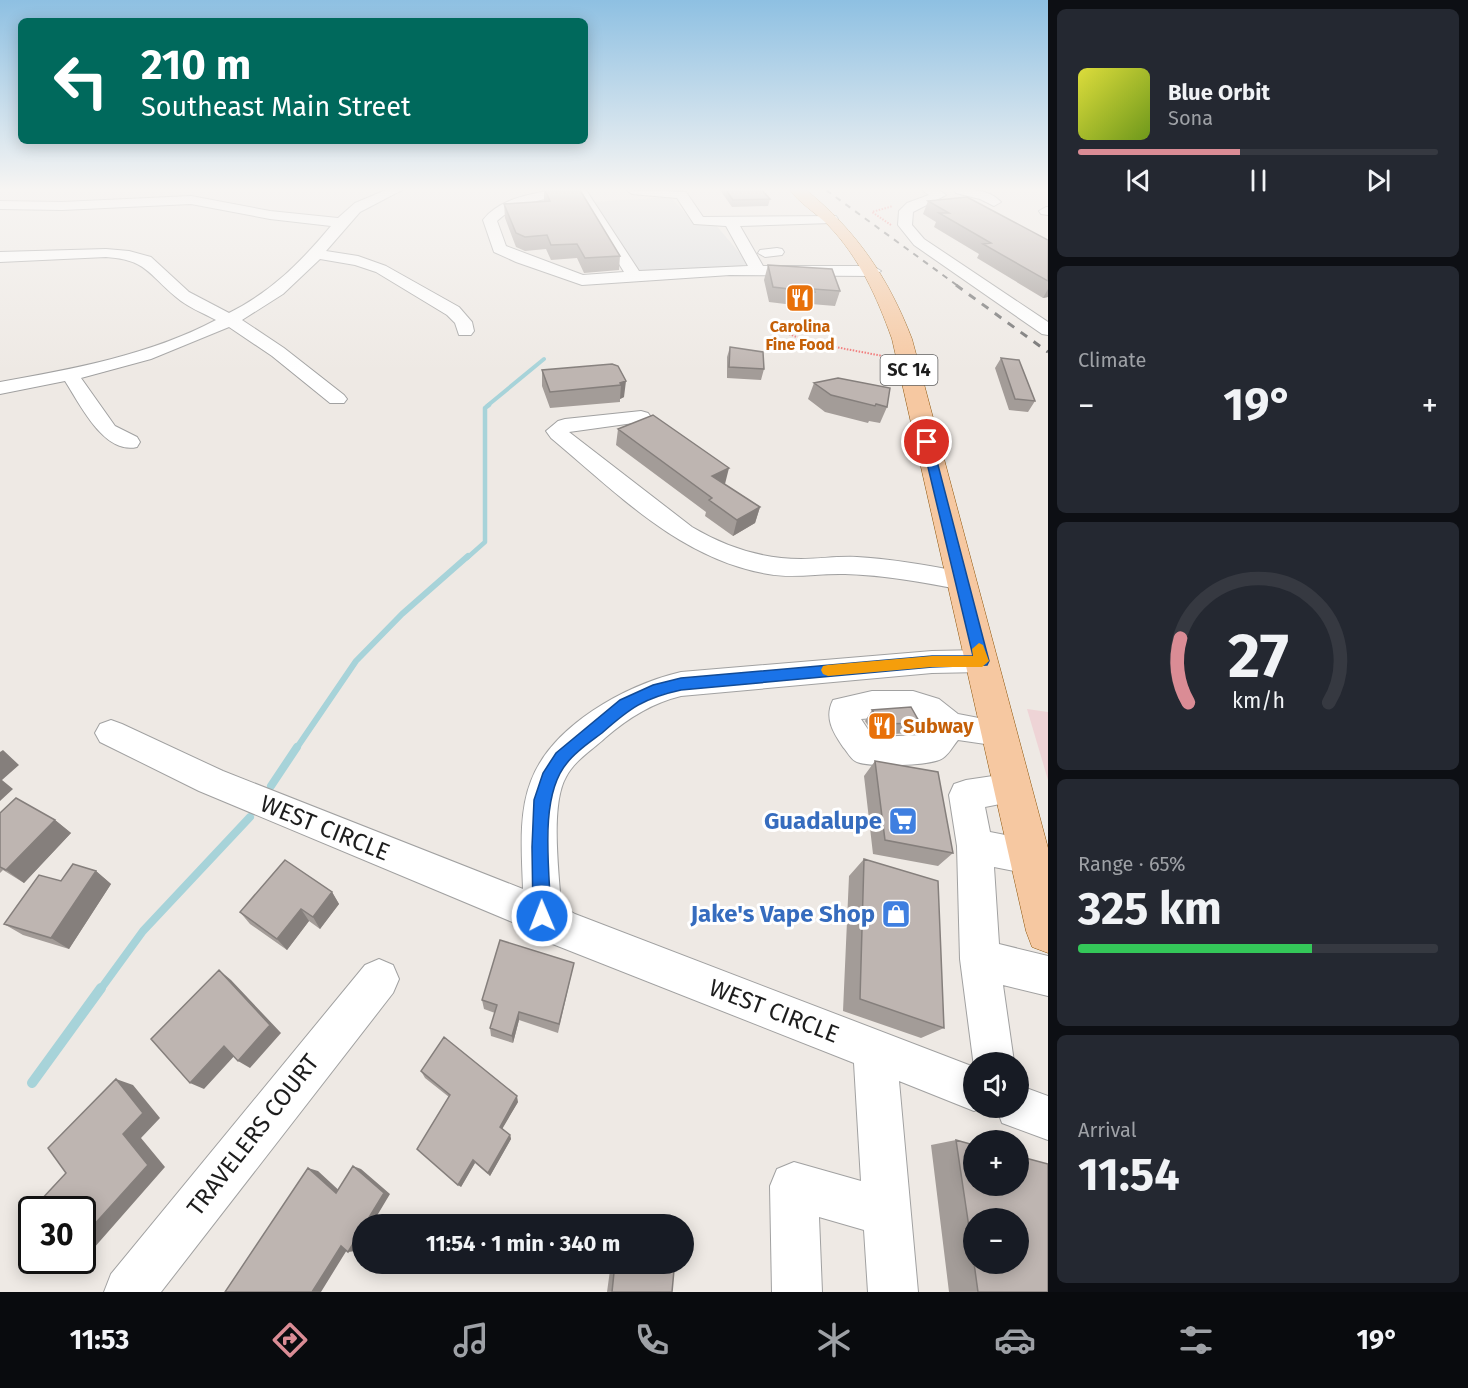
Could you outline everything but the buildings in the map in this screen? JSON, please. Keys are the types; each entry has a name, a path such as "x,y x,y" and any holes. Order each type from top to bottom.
{"main road":[{"name":"SC 14","path":"847,250 890,305 907,361 1048,931"}],"street":[{"path":"0,388 70,375 164,348 252,308 276,292 319,250"},
{"path":"502,250 574,278 591,280 730,270 758,272 852,259"},
{"path":"620,250 634,277"},
{"path":"746,250 758,272"},
{"path":"770,250 768,260 852,259"},
{"path":"930,250 1048,330"},
{"path":"0,257 106,252 133,256 151,264 183,295 278,352 338,399"},
{"path":"316,254 358,261 381,269 453,311 463,322 465,331"},
{"path":"70,375 108,430 129,442"},
{"path":"640,417 565,424 557,430 565,439 701,545 780,567 840,565 869,567 902,570 962,581"},
{"path":"542,916 540,847 542,800 548,778 561,758 625,704 658,689 681,684 932,662 982,661"},
{"path":"951,726 999,733"},
{"name":"WEST CIRCLE","path":"111,733 211,781 542,916 564,929 963,1085"},
{"path":"992,1052 980,959 975,846 966,795 1013,788"},
{"path":"975,846 1030,857"},
{"path":"980,959 1048,976"},
{"name":"TRAVELERS COURT","path":"129,1292 379,979"},
{"path":"875,1051 893,1292"},
{"path":"1029,1111 1048,1118"},
{"path":"796,1292 794,1186 887,1212"}],"path":[{"path":"794,326 789,334 809,342 907,361"}],"shaded area":[{"path":"622,250 737,250 753,269 636,273"},
{"path":"1027,709 1048,712 1048,780"}],"waterway":[{"path":"487,406 544,359"},
{"path":"467,558 485,542 485,408 489,405"},
{"path":"296,749 356,661 402,614 468,556"},
{"path":"271,786 297,747"},
{"path":"100,990 143,931 250,817"},
{"path":"32,1083 101,988"}],"railway":[{"path":"909,250 958,286"},
{"path":"956,285 1048,352"}],"slow traffic":[{"path":"828,670 932,662 982,661 979,649"}],"place":[{"name":"Carolina Fine Food","path":"800,298"},
{"name":"Subway","path":"882,726"},
{"name":"Guadalupe","path":"903,821"},
{"name":"Jake's Vape Shop","path":"896,914"}],"route":[{"path":"542,916 540,847 542,800 548,778 561,758 611,713 625,704 658,689 681,684 864,667 982,661 927,442"}]}
